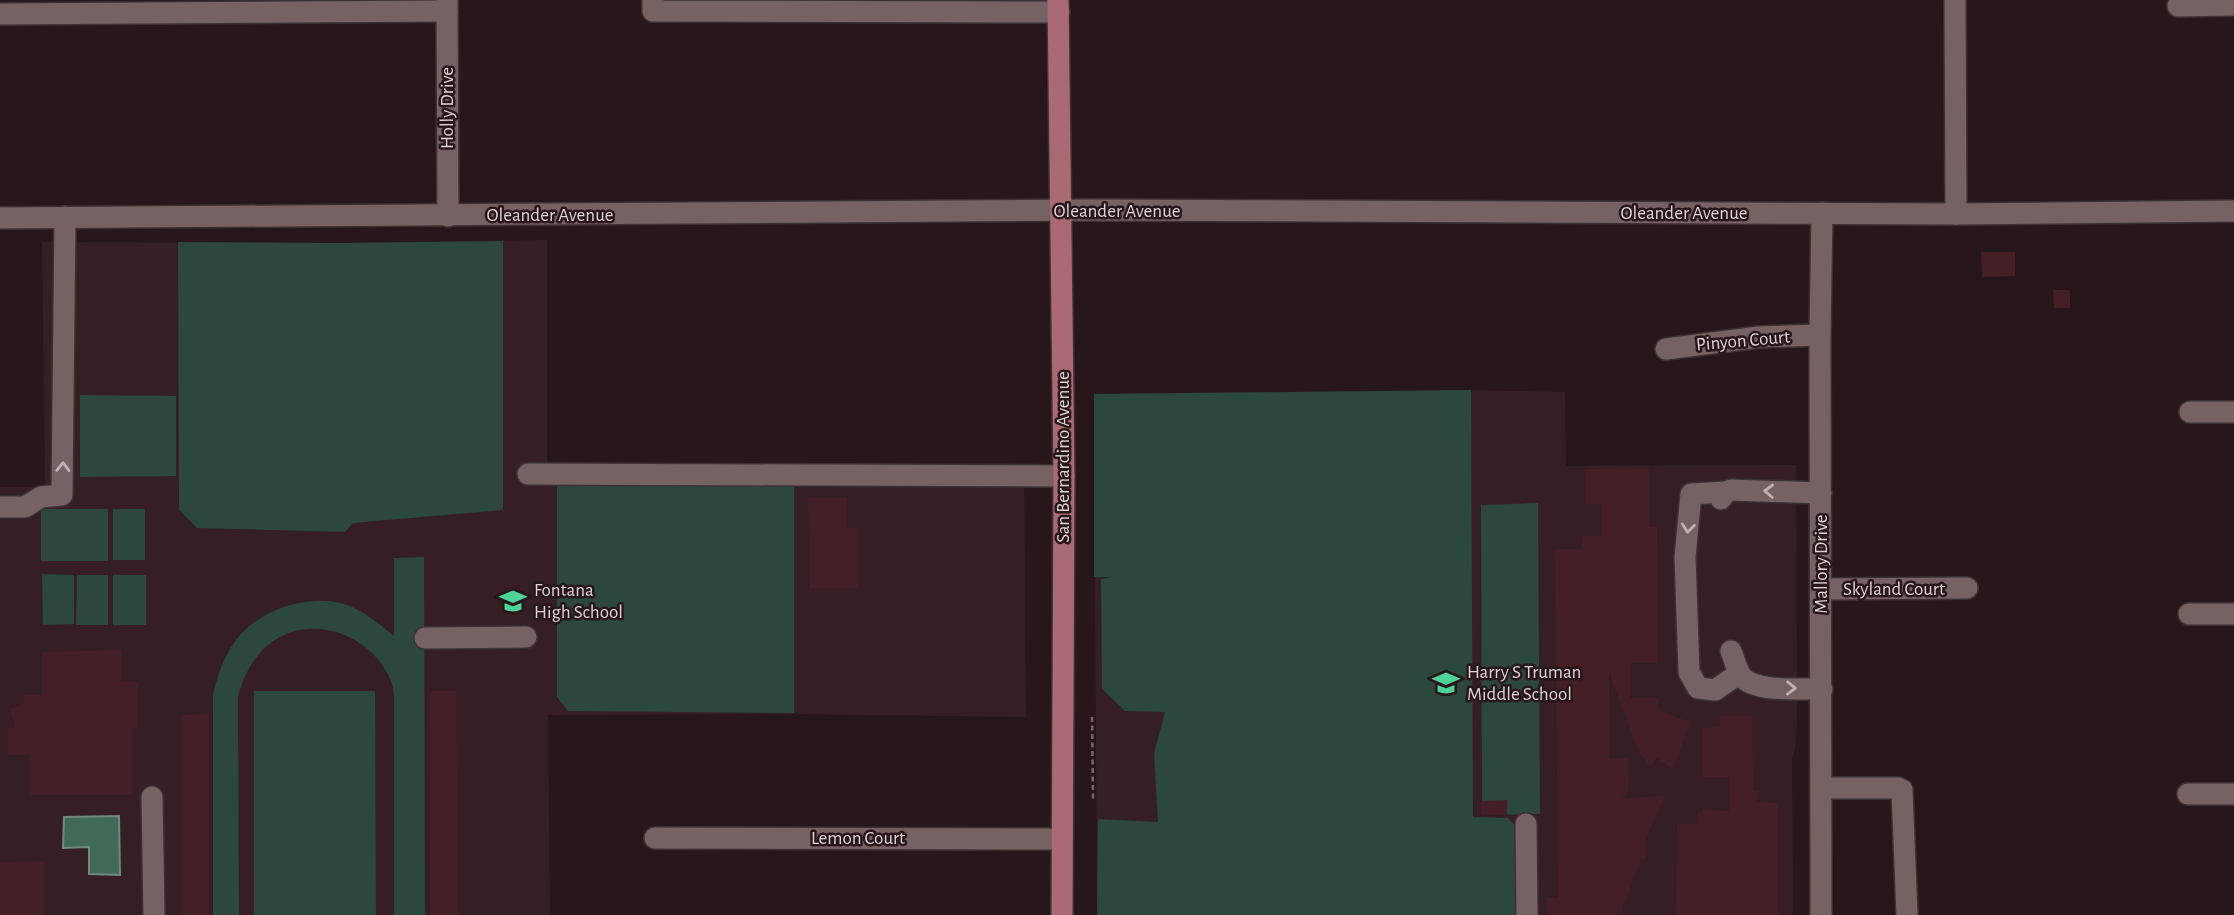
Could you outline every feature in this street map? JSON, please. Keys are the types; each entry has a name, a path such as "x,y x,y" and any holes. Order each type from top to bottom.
{"main road":[{"name":"San Bernardino Avenue","path":"1058,6 1064,476 1062,915"}],"street":[{"path":"1955,0 1956,214"},
{"path":"2178,6 2234,5"},
{"path":"0,14 447,6"},
{"name":"Holly Drive","path":"447,6 447,216"},
{"path":"653,6 1058,6"},
{"name":"Oleander Avenue","path":"0,218 1060,211 1956,214 2234,211"},
{"name":"Mallory Drive","path":"1821,915 1822,213"},
{"path":"0,506 25,507 41,497 62,495 65,217"},
{"name":"Pinyon Court","path":"1665,349 1759,337 1820,335"},
{"path":"2190,412 2234,412"},
{"path":"528,474 1064,476"},
{"path":"1821,493 1731,490 1723,496 1692,494 1685,557 1689,671 1699,688 1715,690 1734,677 1741,677 1765,688 1822,689"},
{"name":"Skyland Court","path":"1821,589 1967,589"},
{"path":"2189,614 2234,614"},
{"path":"425,638 526,637"},
{"path":"1731,651 1741,677"},
{"path":"1822,788 1902,790 1907,915"},
{"path":"2188,794 2234,794"},
{"path":"152,797 154,915"},
{"path":"1526,824 1527,915"},
{"name":"Lemon Court","path":"655,838 1062,839"}],"path":[{"path":"1092,717 1093,799"}],"shaded area":[{"name":"Fontana High School","path":"547,240 547,469 1024,467 1026,717 548,715 550,915 0,915 0,487 45,487 42,242 341,243"},
{"path":"503,241 503,510 353,523 345,532 197,528 179,510 178,242"},
{"name":"Harry S Truman Middle School","path":"1471,390 1565,392 1566,466 1796,465 1797,720 1792,758 1793,915 1097,915 1094,394"},
{"path":"1471,390 1473,817 1508,818 1516,827 1516,915 1097,915 1098,819 1158,822 1154,753 1165,712 1125,711 1102,689 1101,579 1112,577 1094,577 1094,394"},
{"path":"80,395 176,396 176,476 80,477"},
{"path":"557,479 794,479 794,713 568,711 557,697"},
{"path":"1538,503 1540,814 1482,815 1481,505"},
{"path":"41,509 108,509 108,561 41,561"},
{"path":"113,509 145,509 145,560 113,560"},
{"path":"424,557 425,915 394,915 394,692 391,682 381,664 355,640 322,629 305,629 288,633 266,647 250,666 240,688 239,915 213,915 213,695 232,646 245,629 257,620 285,607 315,601 330,601 351,607 370,617 394,636 394,558"},
{"path":"42,574 74,575 74,624 43,625"},
{"path":"77,575 108,575 108,625 76,625"},
{"path":"113,575 146,575 146,625 113,625"},
{"path":"254,691 375,691 376,915 254,915"},
{"path":"119,816 120,875 89,874 89,847 63,848 64,817"}],"building":[{"path":"1981,252 2015,252 2015,276 1982,277"},
{"path":"2053,290 2070,290 2070,308 2054,308"},
{"path":"1585,469 1649,469 1649,527 1657,527 1658,663 1631,663 1630,698 1658,698 1658,710 1690,722 1673,769 1657,758 1650,766 1639,752 1609,673 1609,758 1628,758 1629,789 1622,798 1665,796 1645,841 1646,859 1641,858 1623,915 1547,915 1547,897 1558,898 1555,549 1582,549 1582,536 1602,536 1601,504 1585,504"},
{"path":"808,498 847,498 847,527 859,528 859,588 809,588"},
{"path":"122,650 121,682 138,682 138,728 132,728 132,795 29,795 29,755 8,755 8,728 15,727 10,709 24,703 24,695 42,695 42,652"},
{"path":"430,691 456,691 458,915 430,915"},
{"path":"209,714 209,915 181,915 181,715"},
{"path":"1720,716 1752,716 1753,791 1757,791 1757,802 1778,803 1778,915 1676,915 1677,824 1696,824 1697,813 1703,810 1729,811 1730,777 1703,777 1702,728 1720,727"},
{"path":"1507,800 1507,815 1482,815 1482,801"},
{"path":"44,861 44,915 0,915 0,862"}],"place":[{"name":"Fontana High School","path":"513,601"},
{"name":"Harry S Truman Middle School","path":"1446,683"}]}
